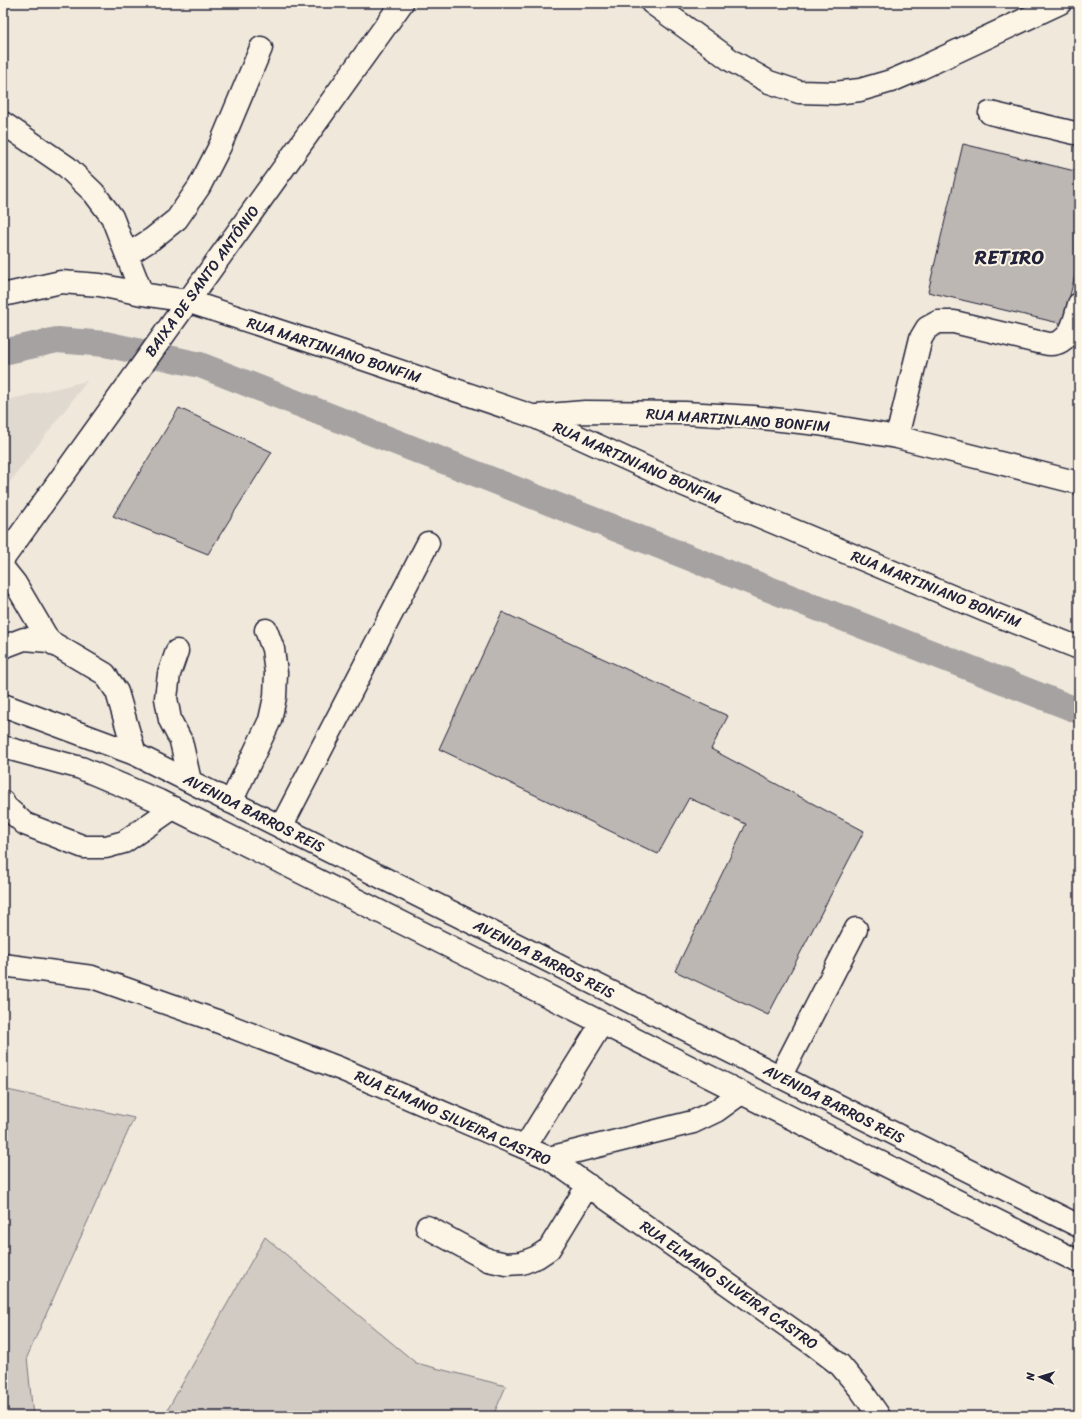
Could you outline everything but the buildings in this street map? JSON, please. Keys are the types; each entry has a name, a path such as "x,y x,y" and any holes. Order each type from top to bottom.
{"main road":[{"name":"BAIXA DE SANTO ANTÔNIO","path":"3,559 402,3"},
{"path":"652,3 732,61 769,82 799,92 835,94 860,90 891,81 920,70 1044,8 1060,3"},
{"path":"127,255 152,239 177,219 199,187 220,146 261,48"},
{"path":"990,113 1079,134"},
{"path":"3,123 67,167 94,193 112,217 142,294"},
{"name":"RUA MARTINIANO BONFIM","path":"3,295 62,282 100,285 142,294 187,301 535,416 675,481 1079,648"},
{"path":"897,437 921,338 927,328 938,322 954,322 1052,344 1064,339 1073,326 1079,304"},
{"name":"RUA MARTINLANO BONFIM","path":"535,416 585,412 685,413 818,424 897,437 1079,483"},
{"path":"281,827 428,543"},
{"path":"3,568 14,583 49,641"},
{"path":"231,802 270,720 275,697 276,673 274,648 266,630"},
{"path":"3,647 24,639 49,641 105,674 117,692 135,754"},
{"path":"177,651 169,674 166,698 170,720 181,741 190,781"},
{"name":"AVENIDA BARROS REIS","path":"3,705 135,754 1079,1226"},
{"name":"AVENIDA BARROS REIS","path":"5,746 81,768 173,808 1079,1262"},
{"path":"3,802 6,807 25,824 84,847 106,846 124,842 173,808"},
{"path":"780,1077 856,929"},
{"name":"RUA ELMANO SILVEIRA CASTRO","path":"3,965 92,977 214,1020 341,1069 549,1158 814,1345 844,1370 861,1390 878,1416"},
{"path":"526,1147 602,1023"},
{"path":"549,1158 693,1122 716,1111 741,1093"},
{"path":"427,1227 488,1260 506,1264 522,1263 537,1257 549,1249 588,1185"}],"shaded area":[{"path":"87,381 3,491 3,401"},
{"path":"3,1089 134,1118 27,1357 33,1416 3,1416"},
{"path":"265,1237 416,1363 506,1386 493,1416 164,1416"}],"waterway":[{"path":"3,352 57,340 105,344 200,365 1079,711"}],"district":[{"name":"RETIRO","path":"1010,257"}]}
